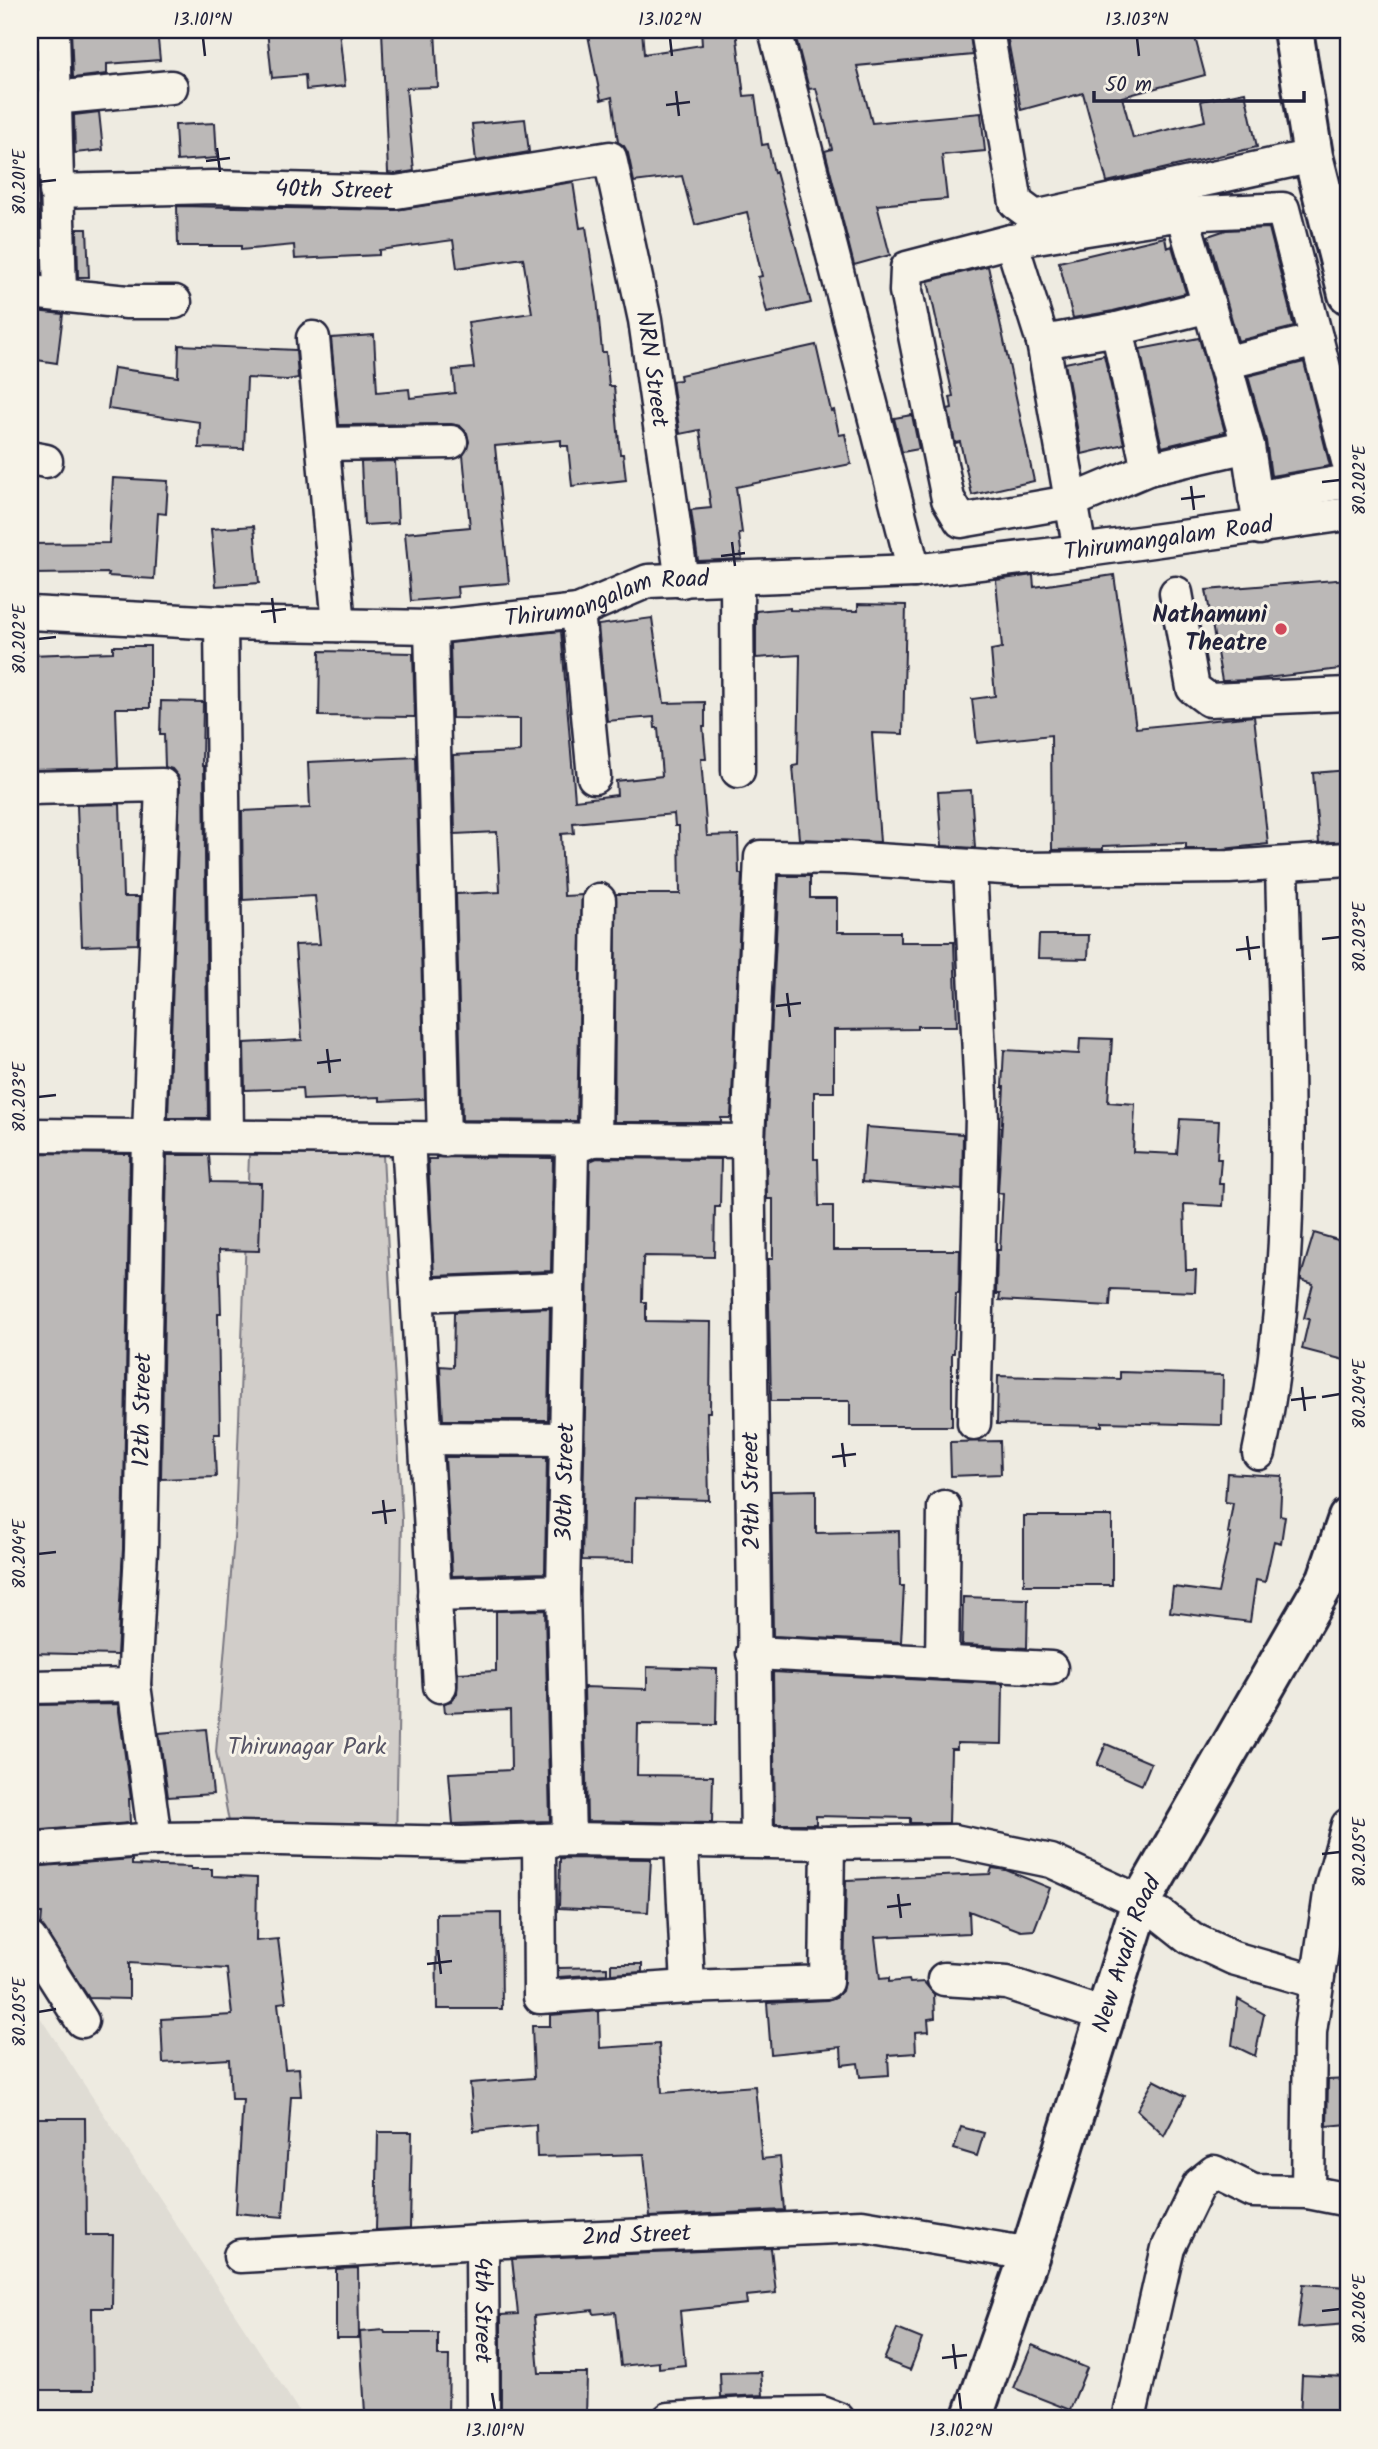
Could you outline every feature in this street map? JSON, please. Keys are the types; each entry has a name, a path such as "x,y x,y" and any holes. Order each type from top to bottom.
{"main road":[{"path":"1293,30 1313,156 1348,294"},
{"name":"New Avadi Road","path":"972,2419 1030,2254 1105,2015 1151,1908 1327,1578 1348,1518"},
{"name":"New Avadi Road","path":"996,2419 1151,1908 1348,1590"}],"street":[{"path":"53,30 56,191 45,294 127,302 175,302"},
{"path":"775,30 914,571"},
{"path":"987,30 1016,203 1035,217 1313,156"},
{"path":"53,98 171,87"},
{"name":"40th Street","path":"56,191 213,187 396,192 610,158"},
{"name":"NRN Street","path":"610,158 645,320 682,581"},
{"path":"1248,446 1148,469 1070,502 961,521 948,499 906,291 907,268 1011,241 1182,214 1283,208 1348,461"},
{"path":"1182,214 1248,446 1258,513 1348,481"},
{"path":"1011,241 1043,342 1080,551"},
{"path":"1043,342 1117,329 1209,306"},
{"path":"1117,329 1148,469"},
{"path":"313,338 339,625"},
{"path":"1224,363 1317,340"},
{"path":"323,444 451,442"},
{"name":"Thirumangalam Road","path":"30,613 221,623 431,627 578,611 648,582 914,571 1080,551 1258,513 1348,514"},
{"path":"737,578 738,771"},
{"path":"1176,593 1194,688 1209,700 1348,694"},
{"path":"578,611 594,777"},
{"path":"221,623 227,1136"},
{"path":"431,627 444,1140"},
{"name":"12th Street","path":"30,788 162,785 149,1135 141,1550 134,1685 155,1839"},
{"name":"29th Street","path":"757,1841 748,1140 761,857 845,858 970,866"},
{"path":"974,1423 982,1117 970,866 1019,869 1230,867 1348,859"},
{"path":"1259,1453 1276,1365 1288,1208 1282,864"},
{"path":"595,1139 599,900"},
{"path":"30,1135 444,1140 748,1140"},
{"path":"408,1139 440,1686"},
{"name":"30th Street","path":"595,1139 572,1148 563,1591 554,1840 540,1997 688,1987"},
{"path":"417,1295 569,1289"},
{"path":"425,1438 566,1439"},
{"path":"942,1663 944,1507"},
{"path":"434,1595 563,1591"},
{"path":"753,1653 1051,1668"},
{"path":"30,1686 134,1685"},
{"path":"1308,2192 1310,2032 1331,1887 1348,1825"},
{"path":"30,1849 155,1839 239,1838 462,1843 554,1840 828,1843 954,1841 1051,1861 1151,1908 1190,1938 1233,1958 1317,1982"},
{"path":"681,1841 688,1987 826,1982 828,1843"},
{"path":"30,1939 82,2021"},
{"path":"944,1979 1007,1983 1105,2015"},
{"path":"1129,2419 1168,2248 1199,2184 1214,2172 1252,2191 1308,2192 1348,2200"},
{"name":"2nd Street","path":"240,2256 482,2242 862,2226 1030,2254"},
{"name":"4th Street","path":"482,2242 482,2419"},
{"path":"669,2419 821,2413 838,2419"},
{"path":"482,2419 488,2419"}],"shaded area":[{"path":"30,2002 304,2419 30,2419"}],"green space":[{"name":"Thirunagar Park","path":"249,1155 383,1155 402,1520 396,1844 235,1854 216,1752 235,1526"}],"building":[{"path":"30,30 35,30 41,275 30,274"},
{"path":"71,30 157,30 160,60 107,64 107,74 73,78"},
{"path":"267,30 339,30 345,86 306,90 305,75 272,78"},
{"path":"382,30 435,30 438,87 406,88 414,171 395,174 388,173"},
{"path":"587,30 642,30 644,54 702,45 701,30 736,30 744,96 755,95 762,145 768,144 811,303 767,313 758,277 762,276 747,212 695,225 682,176 634,182 628,153 618,142 612,97 601,100"},
{"path":"794,30 969,30 973,55 857,66 872,123 981,113 985,151 942,155 947,199 877,205 890,255 854,265 825,151 832,149 816,88 809,89"},
{"path":"1006,30 1193,30 1205,75 1122,97 1133,138 1205,121 1201,101 1245,92 1257,147 1107,182 1083,93 1021,110"},
{"path":"99,112 103,150 75,153 74,115"},
{"path":"525,119 529,152 476,161 472,124"},
{"path":"215,123 217,158 177,161 175,125"},
{"path":"573,182 580,228 586,227 602,352 606,352 609,386 614,386 620,454 623,454 626,480 572,486 568,446 561,446 561,440 495,446 509,583 457,587 458,597 411,601 405,533 470,527 463,455 469,442 467,433 460,426 451,424 339,425 331,338 374,335 377,392 409,389 410,398 455,393 453,370 474,368 468,322 532,313 523,258 457,268 453,240 379,250 379,255 295,259 294,245 241,250 241,246 178,246 177,206 396,210"},
{"path":"1269,228 1294,327 1238,341 1208,236 1226,230"},
{"path":"77,229 87,229 89,277 78,277"},
{"path":"1165,237 1167,248 1172,246 1186,293 1073,318 1059,262"},
{"path":"988,266 1034,481 972,495 960,442 955,443 948,409 952,408 950,397 953,396 928,281"},
{"path":"34,311 63,314 57,363 30,359"},
{"path":"1199,338 1225,432 1162,447 1140,349"},
{"path":"179,345 296,350 298,378 247,378 244,449 199,448 200,422 108,409 114,368 178,377"},
{"path":"816,345 831,411 834,410 839,435 845,434 851,464 736,487 742,533 739,534 742,559 698,561 691,510 711,508 700,430 680,434 672,381 681,380 680,375"},
{"path":"1104,355 1124,444 1082,454 1065,363"},
{"path":"1304,362 1330,466 1271,476 1266,441 1248,376"},
{"path":"912,415 919,449 902,452 894,418"},
{"path":"395,461 398,523 364,525 361,462"},
{"path":"113,478 168,481 166,514 158,513 154,579 108,576 109,573 30,574 30,544 109,543"},
{"path":"254,526 259,583 216,586 211,529"},
{"path":"1033,575 1034,587 1114,575 1136,728 1254,716 1268,844 1223,849 1186,849 1186,843 1052,850 1051,735 977,743 972,699 995,696 991,650 1002,648 996,580"},
{"name":"Nathamuni Theatre","path":"1348,579 1348,668 1222,681 1206,590"},
{"path":"858,604 906,605 903,734 872,733 880,842 799,839 793,766 798,765 800,655 756,658 756,611 790,608 858,611"},
{"path":"652,618 664,703 705,702 703,726 706,759 701,759 707,836 738,835 739,874 742,874 731,1118 721,1118 721,1122 614,1122 616,894 680,894 679,826 675,826 674,814 573,823 574,833 561,834 564,896 582,895 577,1121 462,1120 456,894 500,892 497,832 455,834 453,755 520,752 520,719 452,718 450,643 561,631 575,800 617,795 616,781 662,776 658,728 655,728 654,717 607,721 598,625"},
{"path":"113,646 150,646 150,708 116,708 118,768 30,770 30,655 113,652"},
{"path":"320,651 413,653 415,717 319,716"},
{"path":"161,701 203,702 208,1118 168,1118 180,786 178,776 172,769 165,767 164,734 160,734"},
{"path":"416,757 425,1099 380,1101 380,1097 303,1100 302,1088 245,1090 244,1043 302,1040 295,945 320,944 315,896 243,900 242,811 310,808 308,762"},
{"path":"1348,770 1348,841 1319,843 1313,773"},
{"path":"971,790 975,848 942,846 938,792"},
{"path":"120,804 123,897 139,897 138,944 82,946 77,805"},
{"path":"779,876 810,876 810,898 837,898 837,932 900,932 900,942 954,942 957,1026 834,1030 834,1092 814,1092 814,1159 818,1159 819,1206 833,1206 833,1250 960,1250 959,1294 956,1294 952,1353 952,1426 850,1426 850,1401 771,1401 768,1259 773,1259 773,1199 767,1199 766,1141"},
{"path":"1039,935 1089,935 1088,959 1038,958"},
{"path":"1080,1038 1112,1039 1108,1102 1135,1104 1133,1152 1177,1154 1180,1119 1219,1121 1217,1159 1221,1159 1219,1184 1224,1184 1223,1206 1184,1204 1186,1270 1196,1270 1195,1292 1111,1289 1110,1306 999,1300 1000,1294 996,1294 1003,1194 998,1193 1004,1050 1079,1054"},
{"path":"866,1127 963,1134 962,1190 862,1182"},
{"path":"30,1153 130,1154 123,1549 117,1655 30,1653"},
{"path":"167,1155 209,1155 211,1182 261,1183 259,1251 219,1250 220,1434 214,1434 216,1477 161,1479"},
{"path":"553,1158 551,1271 434,1276 428,1159"},
{"path":"597,1158 721,1159 720,1207 715,1207 714,1257 645,1256 643,1259 642,1302 646,1302 646,1321 711,1322 710,1412 707,1412 709,1500 635,1498 634,1561 582,1560 590,1161"},
{"path":"1314,1233 1348,1243 1348,1361 1302,1349 1309,1319 1304,1318 1313,1284 1301,1280 1301,1276"},
{"path":"550,1308 548,1420 443,1420 440,1366 453,1367 454,1312"},
{"path":"1120,1372 1223,1375 1222,1425 1102,1422 1102,1426 997,1424 998,1376 1120,1379"},
{"path":"1000,1441 1001,1474 951,1476 950,1442"},
{"path":"445,1457 547,1457 545,1573 452,1576"},
{"path":"1227,1473 1282,1476 1280,1515 1285,1516 1281,1543 1274,1541 1265,1582 1256,1580 1250,1622 1170,1612 1173,1587 1218,1593 1231,1534 1228,1533 1233,1503 1225,1502"},
{"path":"816,1490 816,1533 899,1531 900,1586 904,1586 901,1642 773,1636 771,1491"},
{"path":"1024,1516 1112,1516 1112,1585 1024,1585"},
{"path":"963,1597 1028,1599 1027,1648 962,1645"},
{"path":"545,1610 550,1821 453,1824 449,1773 511,1770 510,1710 445,1713 444,1703 451,1701 457,1694 458,1673 496,1671 496,1611"},
{"path":"647,1667 717,1669 716,1725 638,1724 637,1775 713,1776 712,1823 587,1821 584,1687 647,1689"},
{"path":"773,1672 1003,1684 1002,1744 957,1743 957,1749 951,1749 949,1823 910,1823 910,1818 816,1816 816,1824 775,1824"},
{"path":"118,1704 131,1799 130,1823 30,1831 30,1705"},
{"path":"206,1729 213,1794 168,1797 159,1733"},
{"path":"1106,1744 1151,1763 1142,1785 1097,1765"},
{"path":"560,1858 651,1859 648,1912 559,1908"},
{"path":"132,1859 132,1865 212,1869 212,1876 257,1878 256,1941 278,1939 286,2002 278,2003 285,2069 299,2068 301,2096 291,2096 283,2217 236,2213 243,2099 231,2099 229,2059 163,2063 161,2019 232,2015 227,1969 129,1963 129,1999 89,1998 41,1925 42,1913 30,1913 30,1867"},
{"path":"992,1868 1006,1870 1050,1888 1034,1930 1021,1931 969,1911 970,1933 875,1937 880,1979 889,1978 889,1982 924,1982 934,1994 935,2018 928,2019 929,2031 915,2032 916,2053 888,2055 889,2075 860,2077 858,2063 842,2065 841,2047 771,2054 767,2003 827,2000 842,1991 846,1880 990,1874"},
{"path":"501,1913 502,2009 437,2009 436,1914"},
{"path":"611,1964 642,1964 642,1972 611,1974"},
{"path":"607,1967 607,1974 558,1977 558,1968"},
{"path":"1238,1999 1264,2014 1255,2056 1232,2045"},
{"path":"599,2011 600,2048 659,2044 662,2093 755,2086 762,2159 780,2157 785,2210 650,2217 644,2154 537,2157 536,2125 474,2131 470,2083 534,2078 532,2026 550,2026 550,2015"},
{"path":"1348,2079 1348,2124 1327,2126 1328,2080"},
{"path":"1154,2080 1185,2096 1164,2136 1137,2110"},
{"path":"30,2118 85,2118 86,2235 113,2235 112,2308 92,2308 93,2390 30,2390"},
{"path":"961,2127 984,2133 977,2156 954,2149"},
{"path":"378,2132 412,2132 410,2228 376,2230"},
{"path":"771,2248 776,2293 746,2296 747,2304 680,2311 685,2365 659,2368 659,2362 621,2366 615,2312 594,2314 593,2310 534,2316 539,2373 587,2373 586,2419 552,2419 553,2410 501,2412 501,2315 518,2314 512,2259"},
{"path":"358,2268 359,2338 336,2338 336,2269"},
{"path":"1303,2284 1348,2287 1348,2324 1298,2328"},
{"path":"897,2329 922,2339 910,2370 884,2360"},
{"path":"384,2330 385,2333 438,2333 438,2356 449,2356 448,2419 396,2419 396,2412 365,2413 360,2332"},
{"path":"1032,2345 1087,2368 1070,2410 1014,2388"},
{"path":"761,2372 763,2395 721,2397 720,2373"},
{"path":"1302,2375 1348,2377 1348,2419 1300,2419"}],"place":[{"name":"Nathamuni Theatre","path":"1281,629"}]}
